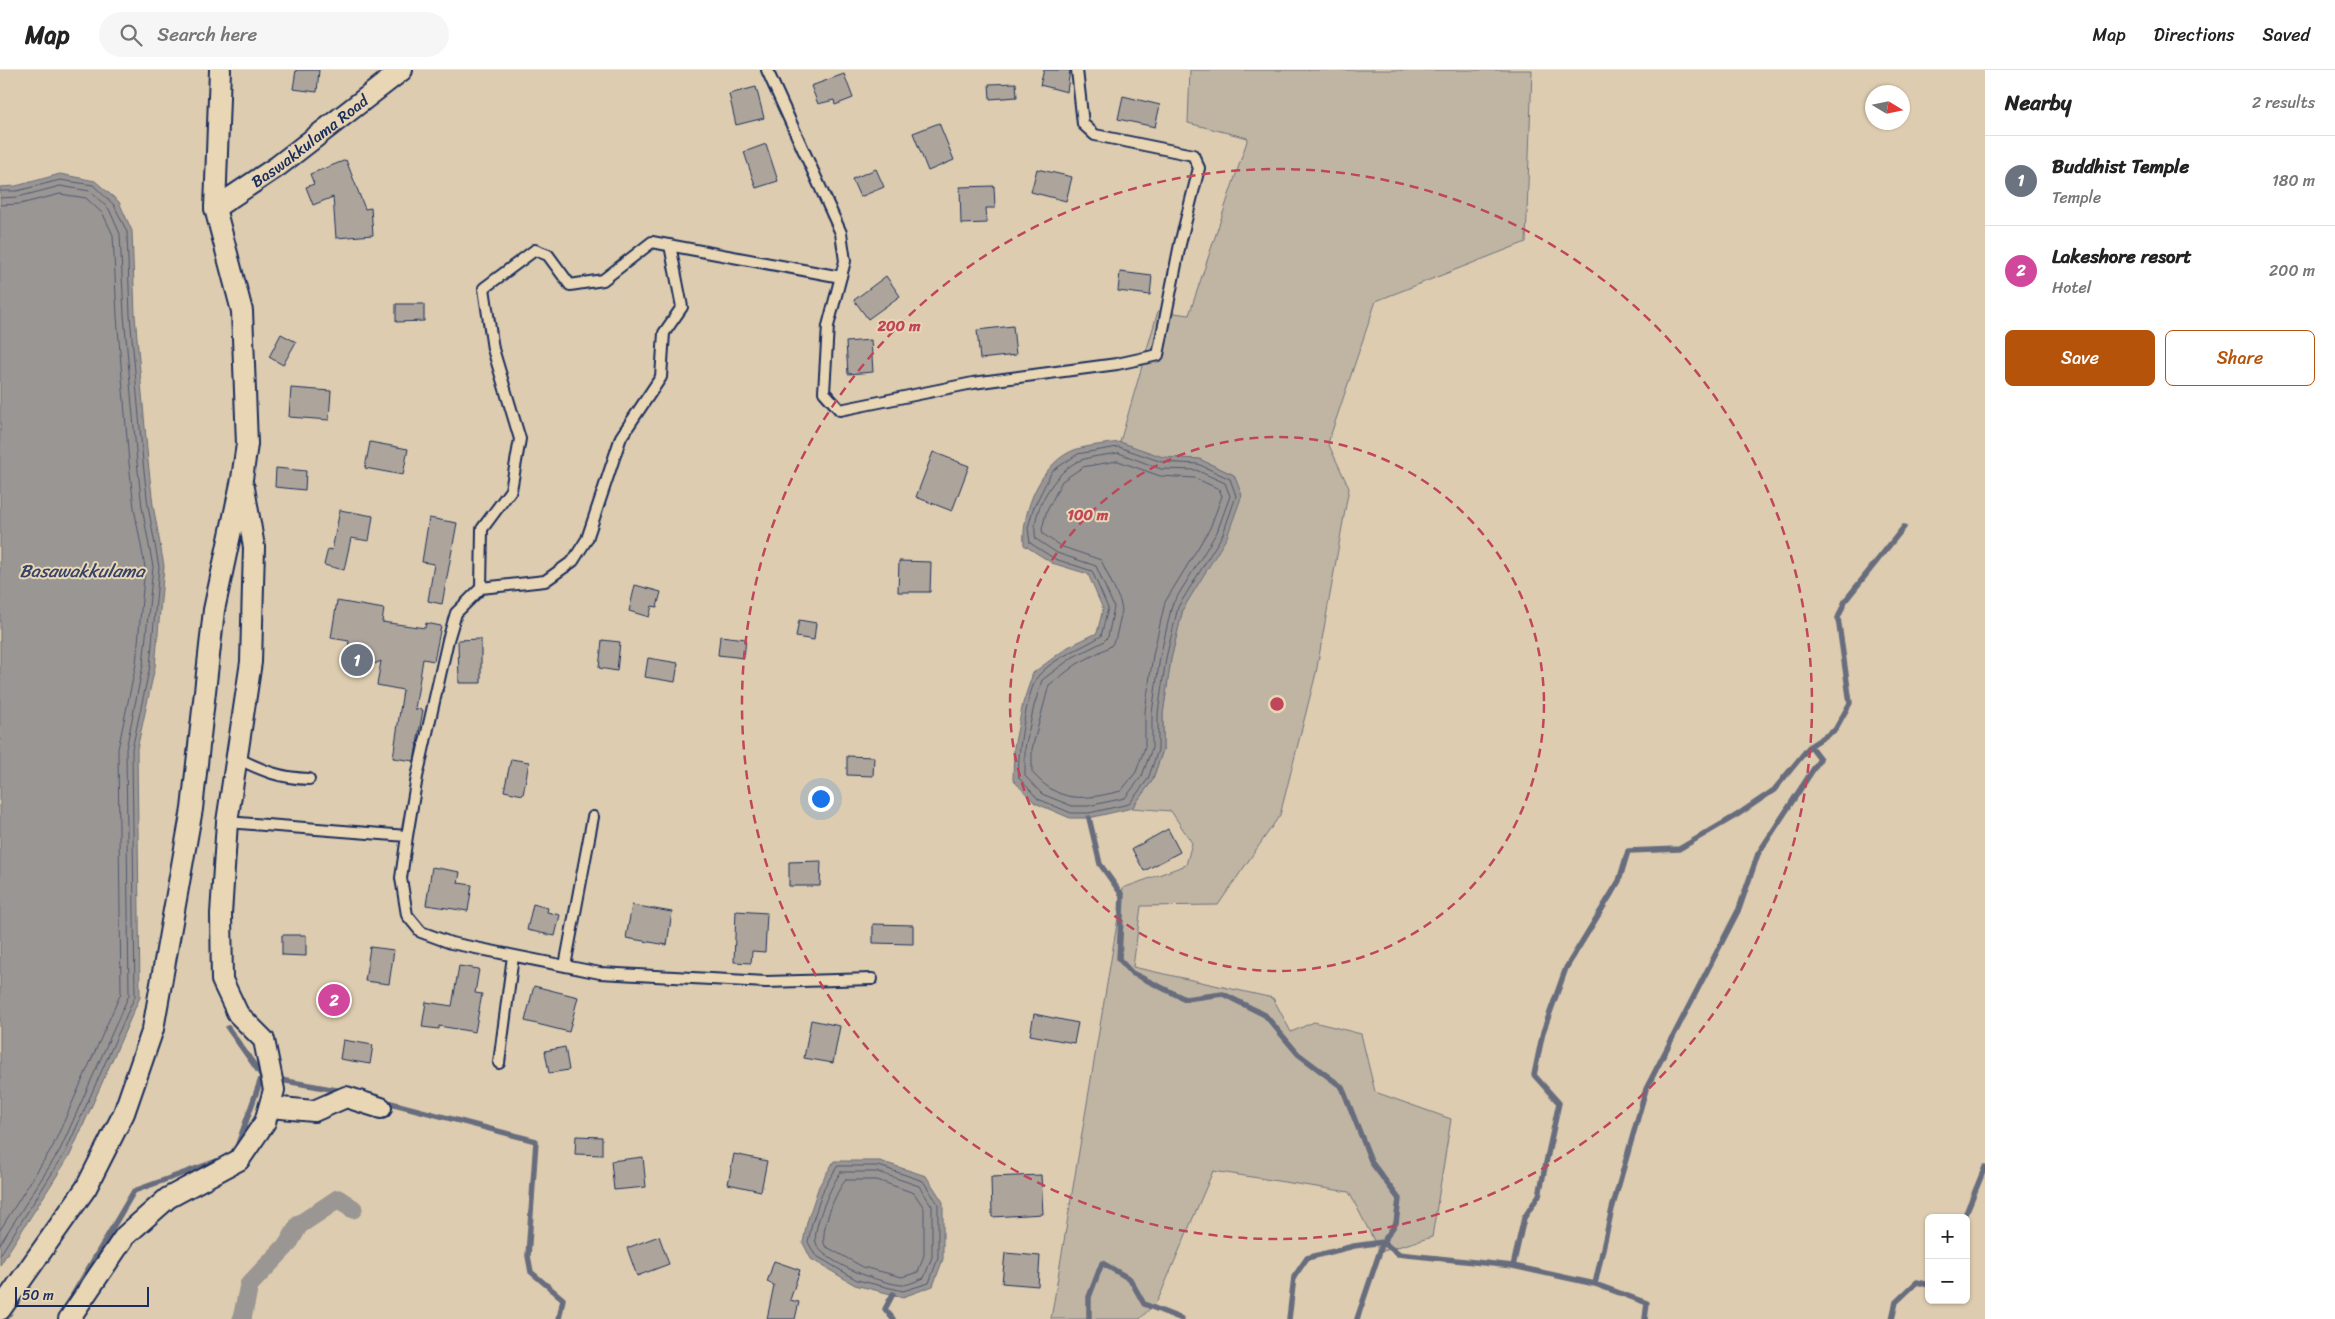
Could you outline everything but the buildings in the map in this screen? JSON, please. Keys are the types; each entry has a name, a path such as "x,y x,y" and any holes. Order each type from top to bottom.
{"street":[{"path":"0,1310 86,1188 124,1113 153,1028 192,809 214,610 242,480 247,444 242,311 215,208 220,70"},
{"name":"Baswakkulama Road","path":"215,208 278,166 402,70"},
{"path":"69,1319 125,1236 168,1198 239,1160 266,1122 274,1090 264,1040 238,1014 222,980 221,914 228,822 252,662 254,547 242,480"},
{"path":"270,1107 314,1111 346,1097 380,1108"}],"lane":[{"path":"767,70 841,233 846,261 828,326 824,392 840,410 973,383 1117,364 1158,355 1180,244 1199,168 1193,155 1095,135 1083,124 1077,70"},
{"path":"481,588 482,529 511,490 520,439 493,350 484,288 535,250 548,255 570,285 603,280 652,242 841,277"},
{"path":"670,246 682,307 664,333 661,377 621,437 587,539 572,561 545,581 481,588 456,613 450,631 417,777 407,836 401,878 407,916 421,932 451,944 600,973 766,982 872,979"},
{"path":"237,758 264,772 290,778 309,779"},
{"path":"565,966 593,817"},
{"path":"228,822 407,836"},
{"path":"499,1062 513,956"}],"shaded area":[{"path":"1190,70 1532,70 1526,242 1376,301 1328,443 1349,488 1316,673 1280,815 1218,905 1141,906 1133,967 1273,998 1291,1032 1314,1022 1361,1034 1375,1092 1451,1119 1432,1237 1380,1252 1349,1192 1213,1171 1158,1300 1140,1319 1051,1319 1123,888 1186,865 1192,843 1171,811 1132,808 1152,781 1163,750 1163,714 1171,659 1183,609 1204,573 1234,475 1199,459 1163,458 1120,442 1158,311 1189,315 1248,138 1188,123"}],"water":[{"name":"Basawakkulama","path":"60,174 95,181 119,202 132,231 135,315 148,461 153,505 164,566 155,667 137,749 140,997 70,1155 0,1265 0,187 16,186"},
{"path":"1120,442 1163,457 1199,459 1234,475 1242,495 1227,537 1183,609 1171,659 1163,714 1163,750 1152,781 1132,808 1089,818 1070,818 1035,803 1013,780 1014,747 1023,703 1033,673 1068,647 1097,633 1103,609 1088,574 1052,563 1024,545 1024,532 1026,517 1036,488 1054,464 1065,455 1077,449"},
{"path":"834,1161 880,1161 926,1176 943,1202 943,1259 933,1286 903,1297 855,1285 811,1259 803,1243 807,1222 819,1186"}],"waterway":[{"path":"1513,1266 1524,1218 1539,1195 1559,1103 1534,1075 1543,1032 1566,968 1619,881 1628,851 1679,849 1737,815 1774,790 1810,746 1835,730 1850,703 1838,618 1845,601 1904,527"},
{"path":"1595,1284 1612,1209 1646,1089 1739,909 1758,854 1820,759 1810,746"},
{"path":"1089,818 1100,864 1122,895 1119,959 1132,973 1185,999 1223,994 1265,1015 1298,1054 1342,1087 1372,1163 1399,1199 1396,1223 1383,1242 1357,1319"},
{"path":"228,1028 262,1076 266,1077"},
{"path":"236,1150 262,1076"},
{"path":"275,1079 342,1091"},
{"path":"383,1101 536,1141 528,1256 531,1272 563,1299 559,1319"},
{"path":"73,1295 134,1191 217,1161"},
{"path":"1966,1214 1985,1167"},
{"path":"242,1319 249,1285 288,1244 299,1225 338,1199 353,1209"},
{"path":"1289,1319 1294,1277 1307,1258 1354,1246 1383,1242 1398,1254 1513,1266 1595,1284 1647,1303 1645,1319"},
{"path":"1089,1319 1089,1297 1102,1263 1130,1279 1144,1304 1182,1319"},
{"path":"1892,1319 1896,1302 1917,1282 1925,1284"},
{"path":"893,1294 885,1309 893,1319"}],"place":[{"name":"Buddhist Temple","path":"357,660"},
{"name":"Lakeshore resort","path":"334,1000"}]}
